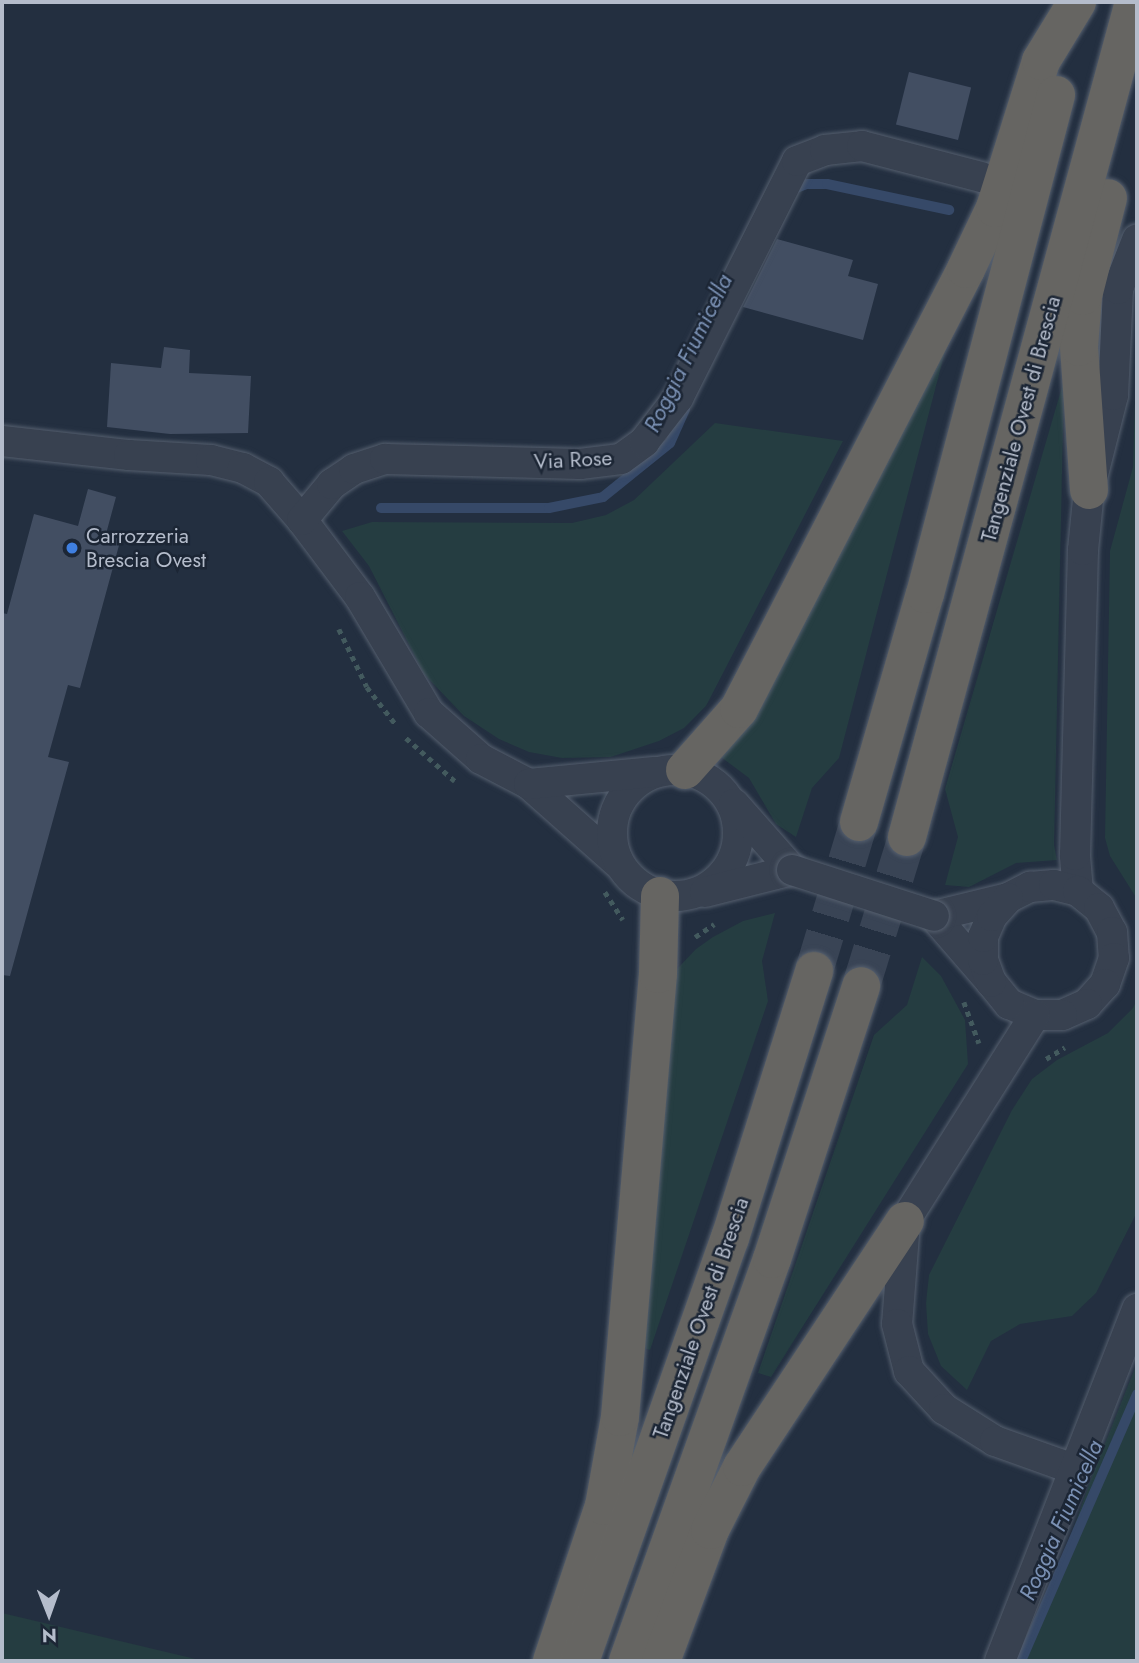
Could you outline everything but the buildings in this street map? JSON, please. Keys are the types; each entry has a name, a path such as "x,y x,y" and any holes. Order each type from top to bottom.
{"highway":[{"path":"671,771 739,709 966,269 995,208 1041,61 1079,2"},
{"path":"859,822 925,594 1079,2"},
{"path":"1135,2 1137,73"},
{"name":"Tangenziale Ovest di Brescia","path":"907,837 1135,2"},
{"path":"1089,490 1079,347 1083,296 1137,85"},
{"path":"552,1661 604,1506 620,1417 659,974 675,896"},
{"name":"Tangenziale Ovest di Brescia","path":"580,1661 730,1238 814,971"},
{"path":"628,1661 772,1259 861,986"},
{"path":"661,1661 710,1530 742,1467 905,1221"}],"street":[{"name":"Via Rose","path":"302,520 332,484 354,469 385,459 580,464 621,459 636,448 678,398 797,161 825,150 862,146 981,177"},
{"path":"1078,891 1075,855 1083,550 1089,490 1113,395 1118,289 1137,240"},
{"path":"2,441 211,460 243,468 269,482 302,520 360,597 429,713 481,759 529,784 618,863 636,884 675,896 792,870 934,916 1008,898 1030,887 1054,885 1078,891 1099,908 1112,932 1114,958 1105,984 1087,1004 1062,1015 1035,1015 1009,1004 934,916"},
{"path":"618,863 612,842 612,820 621,799 636,782 671,771"},
{"path":"529,784 671,771 712,780 792,870"},
{"path":"675,896 712,886 729,869 738,847 739,823 731,801"},
{"path":"990,982 983,960 984,937 992,916 1008,898"},
{"path":"1035,1015 905,1221 897,1324 909,1371 944,1409 995,1441 1073,1469"},
{"path":"1000,1661 1137,1309"}],"path":[{"path":"963,998 984,1057 1000,1067"}],"green space":[{"path":"1137,335 1137,899 1110,856 1105,838 1110,551 1133,467"},
{"path":"948,340 839,758 812,788 796,837 776,824 749,778 717,754"},
{"path":"1064,380 1054,845 1057,860 1016,863 969,887 945,885 958,837 945,789"},
{"path":"715,423 843,441 706,706 684,728 659,741 611,757 562,758 529,752 499,739 464,716 424,674 369,566 342,531 372,522 572,523 606,515 634,500"},
{"path":"775,913 762,961 768,1001 650,1350 641,1347 677,969 696,949 713,937 743,921"},
{"path":"922,957 941,976 965,1020 968,1064 771,1377 758,1373 874,1035 907,1005"},
{"path":"1137,999 1137,1212 1096,1293 1072,1316 1020,1324 991,1341 967,1390 941,1366 928,1334 926,1303 929,1275 1012,1110 1032,1079 1057,1060 1108,1033 1133,1008"},
{"path":"1137,1363 1137,1661 1026,1661 1091,1479"},
{"path":"2,1613 204,1661 2,1661"}],"waterway":[{"name":"Roggia Fiumicella","path":"791,190 807,184 827,184 949,210"},
{"name":"Roggia Fiumicella","path":"381,508 549,508 603,497 670,443 685,409"},
{"name":"Roggia Fiumicella","path":"1021,1661 1137,1394"}],"tunnel":[{"path":"814,971 859,822"},
{"path":"861,986 907,837"}],"place":[{"name":"Carrozzeria Brescia Ovest","path":"72,548"}]}
